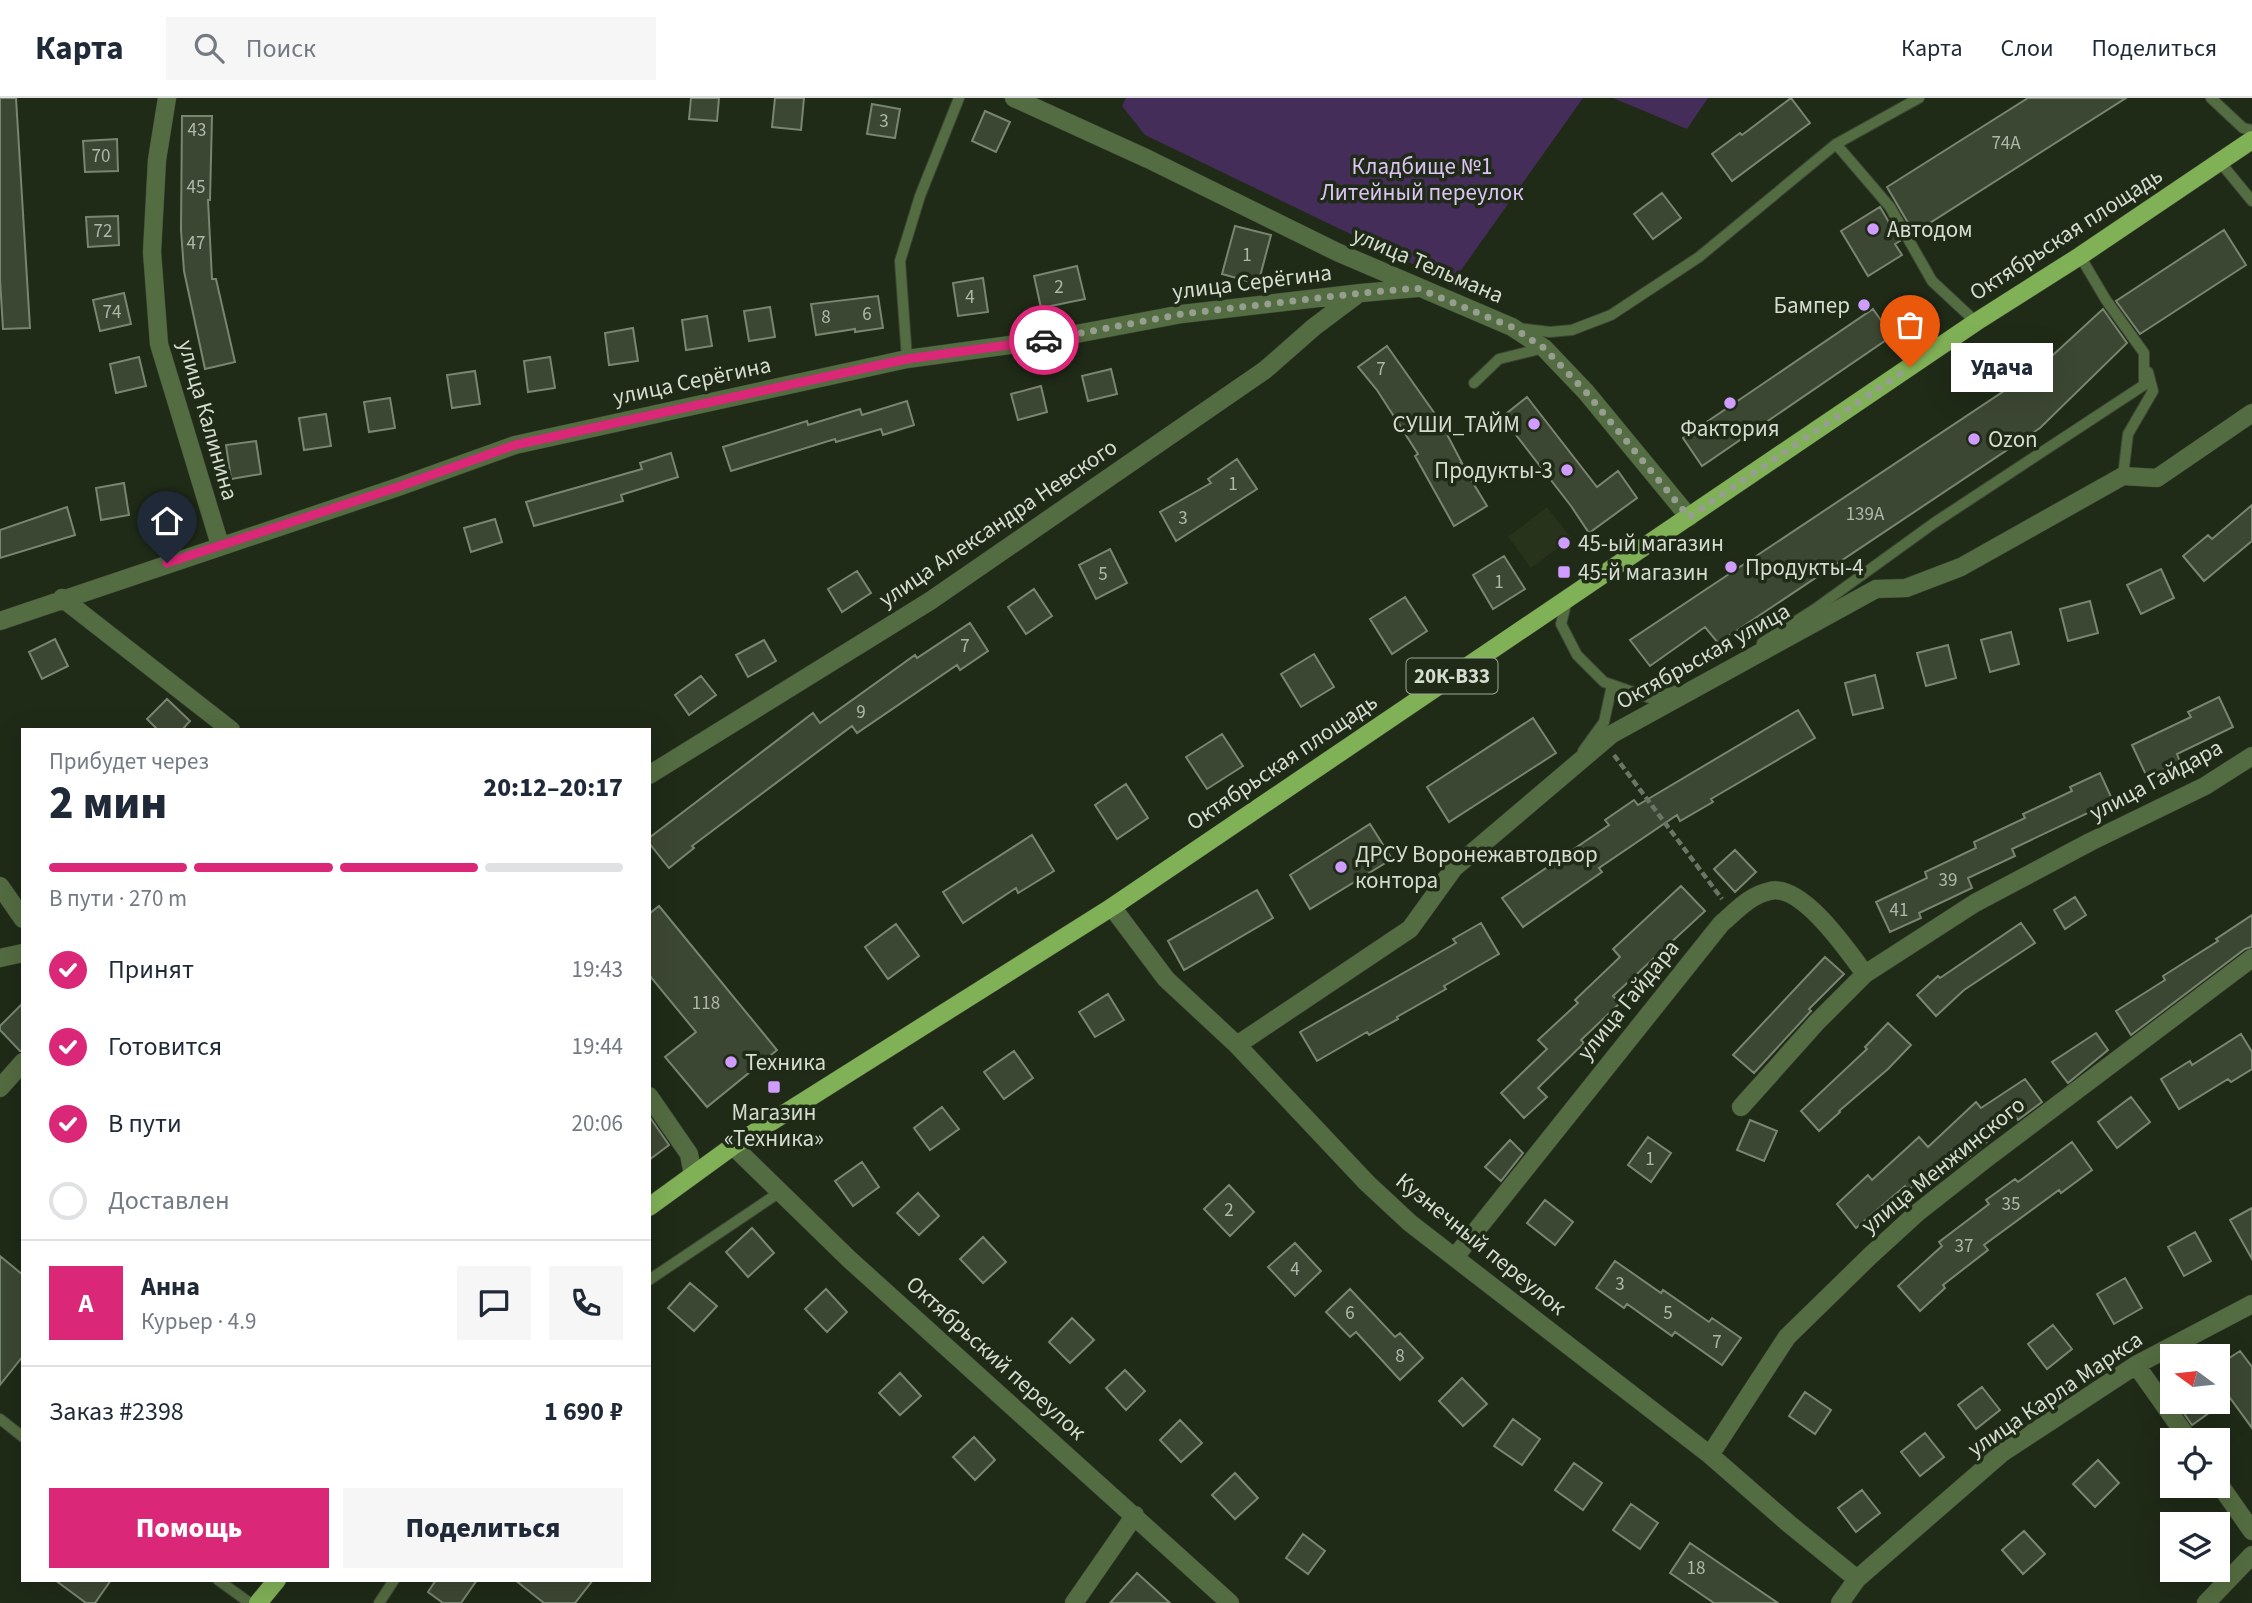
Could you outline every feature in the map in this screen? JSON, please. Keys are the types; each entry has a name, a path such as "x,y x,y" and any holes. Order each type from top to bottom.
{"main road":[{"name":"Октябрьская площадь","path":"651,1206 733,1146 1112,907 1976,322 2080,256 2252,140"},
{"path":"258,1603 275,1582"}],"street":[{"name":"улица Калинина","path":"167,98 157,160 152,252 159,344 220,545"},
{"name":"улица Тельмана","path":"1014,98 1080,126 1337,252 1512,327 1544,348 1586,392 1689,517"},
{"name":"улица Серёгина","path":"0,621 515,445 907,359 1040,341 1182,314 1417,288"},
{"name":"улица Александра Невского","path":"651,774 930,601 1255,377 1314,327 1361,293"},
{"path":"2123,476 2157,478 2252,413"},
{"name":"Октябрьская улица","path":"1237,1045 1410,929 1454,868 1612,734 1876,589 1906,588 1961,567 2123,476"},
{"path":"62,598 228,728"},
{"name":"улица Гайдара","path":"1741,1107 1817,1022 1865,974 1975,904 2090,842 2205,786 2252,756"},
{"path":"0,886 21,916"},
{"name":"улица Гайдара","path":"1455,1257 1721,924 1756,895 1774,889 1794,896 1831,928 1865,974"},
{"name":"Кузнечный переулок","path":"1112,907 1166,979 1237,1045 1367,1183 1410,1223 1710,1455 1857,1579"},
{"path":"0,958 21,953"},
{"name":"улица Менжинского","path":"1710,1455 1787,1336 1889,1238 1987,1158 2252,958"},
{"path":"0,1088 21,1064"},
{"path":"651,1098 689,1154 693,1175"},
{"name":"Октябрьский переулок","path":"733,1146 849,1259 1230,1603"},
{"name":"улица Карла Маркса","path":"1840,1603 1857,1579 2001,1453 2136,1365 2252,1304"},
{"path":"2136,1365 2181,1428"},
{"path":"2229,1498 2252,1531"},
{"path":"1074,1603 1135,1515"},
{"path":"2206,1603 2252,1555"}],"lane":[{"path":"907,359 900,261 920,196 959,98"},
{"path":"1512,327 1550,332 1572,330 1611,314 1699,257 1836,144 1919,98"},
{"path":"2211,98 2243,128 2252,130"},
{"path":"1836,144 1890,207 1933,281 1976,322"},
{"path":"2220,162 2252,201"},
{"path":"2080,256 2106,300 2144,352 2153,391 2128,434 2123,476"},
{"path":"1474,383 1499,359 1544,348"},
{"path":"1567,598 1561,624 1577,655 1604,682 1653,699 1699,683 1815,609 1934,523 2144,385 2144,352"},
{"path":"1570,769 1604,722 1612,685"},
{"path":"651,1279 780,1192"},
{"path":"0,1419 21,1435"},
{"path":"221,1582 250,1603"},
{"path":"379,1603 393,1582"}],"path":[{"path":"1604,741 1733,914"}],"shaded area":[{"path":"1547,507 1571,538 1531,568 1508,537"}],"green space":[{"name":"Кладбище №1 Литейный переулок","path":"1126,98 1583,98 1452,283 1145,135 1122,106"},
{"path":"1613,98 1708,98 1687,129"}],"building":[{"path":"0,98 16,98 30,328 3,329 0,279"},
{"path":"691,98 719,98 717,121 689,119"},
{"path":"775,98 804,98 801,130 772,127"},
{"path":"1791,98 1810,123 1732,181 1712,154"},
{"path":"2028,98 2126,98 1914,233 1887,187"},
{"path":"872,104 900,109 895,138 867,134"},
{"path":"985,111 1010,122 996,152 972,141"},
{"path":"182,116 212,116 208,200 212,279 216,279 235,362 205,369 184,271 181,230"},
{"path":"117,139 118,171 85,172 83,141"},
{"path":"1662,193 1681,218 1653,239 1634,214"},
{"path":"1880,207 1900,241 1895,244 1902,255 1868,276 1841,231"},
{"path":"118,216 119,245 88,247 86,217"},
{"path":"1235,226 1271,235 1258,284 1222,274"},
{"path":"2224,230 2246,265 2140,334 2116,301"},
{"path":"1077,266 1085,299 1041,308 1034,276"},
{"path":"983,278 988,312 958,316 953,283"},
{"path":"124,293 131,324 100,331 93,300"},
{"path":"878,296 883,328 816,335 811,304"},
{"path":"770,307 775,337 749,341 744,311"},
{"path":"1873,309 1892,336 1702,466 1683,438"},
{"path":"2103,309 2127,343 2040,428 1718,643 1705,627 1650,666 1630,640 2040,367"},
{"path":"707,316 712,346 686,350 682,320"},
{"path":"633,328 638,361 609,365 605,333"},
{"path":"1387,346 1440,421 1487,506 1454,526 1415,456 1418,454 1377,390 1358,367"},
{"path":"139,357 146,386 116,393 110,364"},
{"path":"550,357 555,388 528,392 524,361"},
{"path":"1111,369 1117,394 1088,401 1082,376"},
{"path":"475,371 480,404 452,408 447,375"},
{"path":"1041,386 1047,412 1018,420 1011,394"},
{"path":"1527,397 1597,487 1618,471 1637,498 1589,533 1502,417"},
{"path":"390,398 395,428 369,432 364,402"},
{"path":"907,401 914,425 883,435 881,429 836,442 835,439 731,471 723,447 807,421 808,425 860,409 862,415"},
{"path":"326,414 331,446 304,450 299,418"},
{"path":"256,441 261,474 231,479 226,445"},
{"path":"671,453 678,477 621,495 623,501 534,526 526,502 642,469 640,463"},
{"path":"1237,459 1257,489 1176,541 1160,512 1211,483 1208,479"},
{"path":"124,483 129,515 101,520 96,488"},
{"path":"2252,505 2252,541 2204,581 2183,556 2208,535 2212,539"},
{"path":"67,507 75,535 0,558 0,530"},
{"path":"495,519 502,542 471,552 464,528"},
{"path":"1110,549 1127,583 1096,599 1079,565"},
{"path":"1504,556 1525,589 1493,609 1473,575"},
{"path":"2161,569 2174,598 2141,614 2127,585"},
{"path":"857,571 871,593 842,612 828,589"},
{"path":"1034,589 1052,616 1026,634 1008,607"},
{"path":"1405,597 1427,631 1392,654 1370,619"},
{"path":"2090,601 2098,633 2068,641 2060,609"},
{"path":"970,623 988,651 960,670 957,665 857,733 852,726 692,846 694,848 669,868 651,846 651,836 813,713 820,723 915,655 917,658"},
{"path":"2011,632 2019,664 1990,672 1981,640"},
{"path":"55,639 68,666 42,679 29,652"},
{"path":"764,640 776,661 748,677 736,655"},
{"path":"1948,645 1956,678 1926,686 1917,653"},
{"path":"1314,654 1334,687 1301,707 1281,674"},
{"path":"1875,675 1883,708 1853,715 1845,683"},
{"path":"701,676 716,695 689,715 675,695"},
{"path":"2219,697 2233,727 2177,754 2180,762 2147,777 2132,745 2191,717 2188,712"},
{"path":"167,699 190,721 184,728 156,728 147,719"},
{"path":"1798,710 1815,738 1711,799 1713,802 1680,821 1677,815 1599,868 1602,872 1523,927 1502,898 1609,825 1605,820 1634,800 1638,805"},
{"path":"1533,718 1556,753 1449,822 1427,787"},
{"path":"1222,734 1243,766 1207,789 1186,757"},
{"path":"2100,773 2113,801 2012,849 2015,856 1968,878 1972,888 1919,913 1921,918 1890,932 1876,902 1927,878 1925,872 1976,848 1974,842 2025,818 2023,814 2072,791 2070,787"},
{"path":"1126,784 1148,818 1117,839 1095,805"},
{"name":"ДРСУ Воронежавтодвор контора","path":"1370,824 1392,859 1310,909 1290,875"},
{"path":"1032,835 1054,871 1018,893 1016,888 963,923 943,892"},
{"path":"1735,850 1756,872 1735,892 1714,869"},
{"path":"1681,886 1705,911 1613,996 1620,1003 1581,1040 1584,1043 1538,1088 1547,1097 1524,1118 1501,1093 1547,1049 1538,1040 1578,1003 1575,1000 1620,957 1613,949"},
{"path":"1257,890 1273,918 1184,970 1168,941"},
{"path":"2075,897 2086,915 2065,929 2054,910"},
{"path":"659,906 777,1050 707,1107 665,1057 696,1032 651,977 651,912"},
{"path":"2252,915 2252,947 2245,949 2131,1035 2116,1011 2165,980 2163,976 2218,941 2216,939"},
{"path":"1481,923 1499,954 1444,986 1446,989 1397,1017 1398,1019 1369,1035 1367,1032 1317,1061 1300,1032 1456,943 1453,939"},
{"path":"2021,923 2035,943 1964,990 1936,1016 1917,995 1938,976 1940,978"},
{"path":"896,924 919,956 888,979 865,947"},
{"path":"1825,957 1844,974 1809,1009 1811,1011 1754,1073 1733,1055"},
{"path":"1108,994 1124,1020 1095,1037 1079,1012"},
{"path":"21,1005 21,1051 0,1030 0,1026"},
{"path":"1888,1023 1911,1045 1819,1131 1801,1111 1867,1049 1865,1047"},
{"path":"2096,1033 2108,1050 2068,1083 2052,1062"},
{"path":"2241,1034 2252,1052 2252,1069 2231,1082 2228,1079 2179,1109 2161,1079 2190,1061 2192,1065"},
{"path":"1014,1051 1033,1078 1004,1099 984,1072"},
{"path":"2025,1079 2042,1102 2018,1120 2016,1117 1964,1161 1953,1149 1909,1190 1905,1186 1856,1228 1837,1204 1868,1175 1872,1180 1919,1137 1928,1147 1976,1102 1981,1108"},
{"path":"2131,1097 2150,1122 2117,1148 2098,1122"},
{"path":"942,1107 959,1129 930,1150 914,1128"},
{"path":"651,1119 669,1145 651,1158"},
{"path":"1750,1120 1777,1131 1764,1161 1737,1150"},
{"path":"1648,1137 1671,1153 1651,1182 1628,1165"},
{"path":"1510,1140 1523,1153 1501,1181 1485,1167"},
{"path":"2072,1142 2092,1170 2061,1193 2059,1190 1984,1245 1988,1250 1943,1285 1945,1288 1920,1311 1898,1286 1942,1246 1939,1242 1989,1204 1986,1200 2015,1179 2018,1182"},
{"path":"862,1162 879,1187 853,1206 835,1181"},
{"path":"1229,1185 1254,1212 1230,1236 1204,1209"},
{"path":"918,1193 939,1216 919,1235 897,1213"},
{"path":"1545,1200 1573,1222 1555,1245 1527,1223"},
{"path":"2252,1208 2252,1259 2230,1220"},
{"path":"752,1228 774,1253 748,1277 726,1252"},
{"path":"2195,1232 2211,1261 2184,1276 2168,1247"},
{"path":"983,1237 1006,1262 983,1283 960,1259"},
{"path":"1295,1243 1321,1271 1295,1296 1268,1267"},
{"path":"0,1256 21,1273 21,1359 0,1385"},
{"path":"1615,1261 1661,1293 1663,1290 1709,1322 1712,1318 1741,1338 1722,1365 1675,1332 1672,1336 1627,1304 1624,1308 1596,1288"},
{"path":"2125,1278 2142,1308 2114,1324 2097,1294"},
{"path":"690,1283 717,1306 694,1331 668,1308"},
{"path":"826,1289 847,1312 827,1332 805,1309"},
{"path":"1350,1289 1395,1337 1400,1333 1423,1358 1400,1380 1356,1332 1350,1337 1326,1312"},
{"path":"1072,1318 1094,1340 1070,1363 1049,1342"},
{"path":"2053,1325 2072,1349 2047,1369 2028,1344"},
{"path":"2240,1351 2252,1367 2252,1428 2230,1398 2230,1358"},
{"path":"1125,1370 1145,1391 1126,1410 1106,1388"},
{"path":"900,1373 921,1396 900,1415 879,1393"},
{"path":"1462,1378 1487,1404 1463,1426 1439,1401"},
{"path":"1982,1387 2000,1410 1976,1429 1958,1405"},
{"path":"1805,1392 1831,1410 1815,1434 1789,1416"},
{"path":"2184,1414 2207,1414 2192,1425"},
{"path":"1513,1419 1540,1439 1522,1465 1494,1446"},
{"path":"1180,1420 1202,1443 1181,1462 1160,1440"},
{"path":"1925,1433 1944,1457 1920,1476 1901,1452"},
{"path":"974,1437 995,1460 975,1480 953,1457"},
{"path":"2098,1460 2119,1483 2095,1507 2073,1484"},
{"path":"1574,1463 1602,1483 1583,1510 1555,1490"},
{"path":"1235,1473 1258,1498 1235,1519 1212,1495"},
{"path":"1862,1490 1880,1513 1856,1532 1838,1508"},
{"path":"1631,1504 1658,1523 1640,1549 1613,1530"},
{"path":"2024,1531 2045,1554 2023,1574 2002,1550"},
{"path":"1303,1534 1325,1551 1308,1574 1286,1558"},
{"path":"1690,1543 1778,1603 1714,1603 1670,1573"},
{"path":"1137,1573 1170,1603 1110,1603"},
{"path":"58,1582 110,1582 95,1603 86,1603"},
{"path":"435,1582 476,1582 461,1603 443,1603 428,1592"},
{"path":"518,1582 591,1582 575,1603 544,1603"}],"way so far":[{"path":"1044,340 1182,314 1417,288 1512,327 1544,348 1586,392 1689,517 1910,367"}],"place":[{"name":"Автодом","path":"1873,229"},
{"name":"Бампер","path":"1864,305"},
{"name":"Удача","path":"1910,367"},
{"name":"Фактория","path":"1730,403"},
{"name":"СУШИ_ТАЙМ","path":"1534,424"},
{"name":"Ozon","path":"1974,439"},
{"name":"Продукты-3","path":"1567,470"},
{"name":"45-ый магазин","path":"1564,543"},
{"name":"Продукты-4","path":"1731,567"},
{"name":"45-й магазин","path":"1564,572"},
{"name":"ДРСУ Воронежавтодвор контора","path":"1341,867"},
{"name":"Техника","path":"731,1062"},
{"name":"Магазин «Техника»","path":"774,1087"}],"route":[{"path":"167,563 398,487 515,445 907,359 1044,340"}]}
